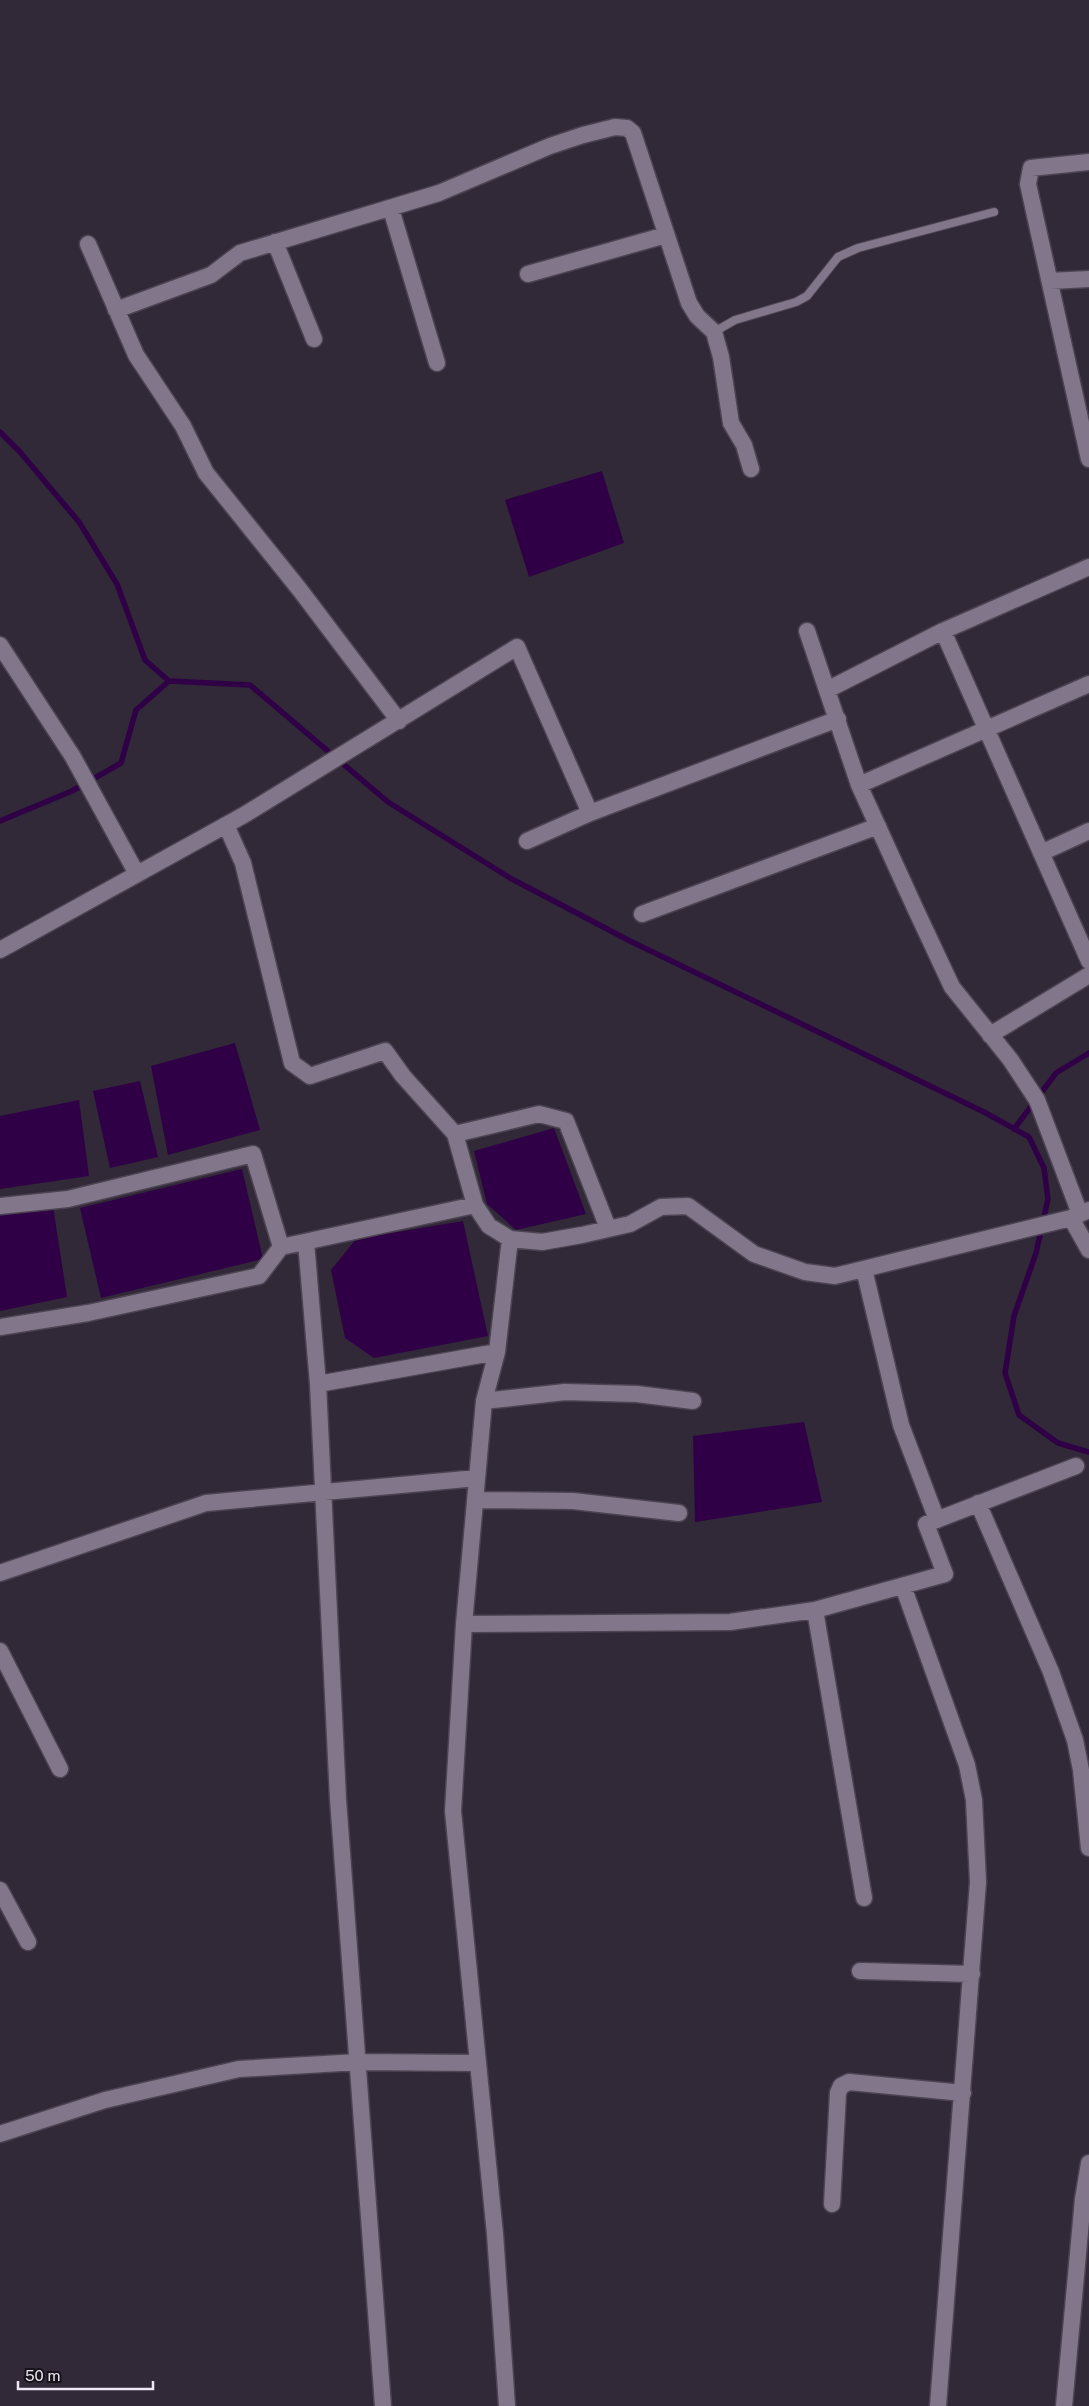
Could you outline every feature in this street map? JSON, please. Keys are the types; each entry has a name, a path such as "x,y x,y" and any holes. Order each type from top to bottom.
{"street":[{"path":"116,310 212,275 240,253 440,193 550,146 583,135 622,127 627,128 633,132 689,303 697,316 714,332 721,357 731,423 744,445 751,469"},
{"path":"1089,162 1031,168 1028,172 1028,184 1089,459"},
{"path":"391,209 437,363"},
{"path":"528,274 666,235"},
{"path":"275,242 314,339"},
{"path":"88,244 136,355 183,426 206,473 300,590 398,721"},
{"path":"1050,281 1089,279"},
{"path":"827,690 943,631 1089,567"},
{"path":"807,630 859,786 952,987 1010,1059 1037,1100 1080,1214 1089,1250"},
{"path":"943,631 1089,961"},
{"path":"0,645 73,757 137,874"},
{"path":"0,950 226,825 517,648 590,813"},
{"path":"859,786 1089,684"},
{"path":"526,841 590,813 838,719"},
{"path":"226,825 242,862 292,1063 310,1076 385,1051 403,1076 455,1134 475,1205 489,1226 510,1240 542,1242 630,1224 661,1207 688,1206 754,1254 805,1272 835,1276 1080,1214"},
{"path":"642,914 878,826"},
{"path":"1041,853 1089,832"},
{"path":"990,1035 1089,975"},
{"path":"455,1134 539,1114 566,1121 608,1228"},
{"path":"0,1206 68,1199 253,1154 281,1247"},
{"path":"0,1327 88,1312 259,1276 281,1247 475,1205"},
{"path":"506,2406 495,2234 453,1811 464,1624 484,1400 497,1352 510,1240"},
{"path":"306,1242 318,1384 338,1799 383,2406"},
{"path":"864,1269 901,1425 937,1520"},
{"path":"318,1384 497,1352"},
{"path":"484,1400 565,1392 636,1394 693,1401"},
{"path":"464,1624 730,1622 815,1610 945,1574 926,1524 1076,1466"},
{"path":"0,1573 206,1503 477,1478"},
{"path":"475,1500 572,1501 679,1513"},
{"path":"978,1504 1051,1672 1075,1740 1081,1770 1089,1848"},
{"path":"903,1586 967,1765 974,1800 978,1882 938,2406"},
{"path":"815,1610 864,1898"},
{"path":"0,1651 60,1769"},
{"path":"0,1890 28,1942"},
{"path":"860,1971 972,1974"},
{"path":"0,2134 105,2100 239,2069 358,2062 477,2063"},
{"path":"832,2204 838,2093 841,2086 849,2082 963,2093"},
{"path":"1064,2406 1083,2199 1089,2163"}],"lane":[{"path":"714,332 735,320 796,302 807,296 838,257 858,248 964,222 994,212"}],"shaded area":[{"path":"602,471 624,543 529,577 505,500"},
{"path":"235,1043 260,1130 168,1155 151,1066"},
{"path":"140,1081 158,1157 110,1168 93,1091"},
{"path":"79,1100 89,1176 0,1189 0,1116"},
{"path":"554,1128 586,1214 516,1230 487,1204 474,1151"},
{"path":"242,1169 263,1259 101,1298 80,1208"},
{"path":"53,1206 67,1297 0,1311 0,1212"},
{"path":"463,1221 488,1336 374,1358 345,1338 331,1270 356,1239"},
{"path":"804,1422 822,1502 695,1522 693,1436"}],"waterway":[{"path":"0,432 20,452 79,522 117,584 145,660 169,681 250,685 388,802 510,878 630,941 984,1112 1029,1137 1044,1168 1048,1199 1036,1253 1014,1316 1005,1373 1019,1415 1058,1443 1089,1452"},
{"path":"0,821 72,791 121,763 136,710 169,681"},
{"path":"1014,1129 1056,1073 1089,1053"}]}
